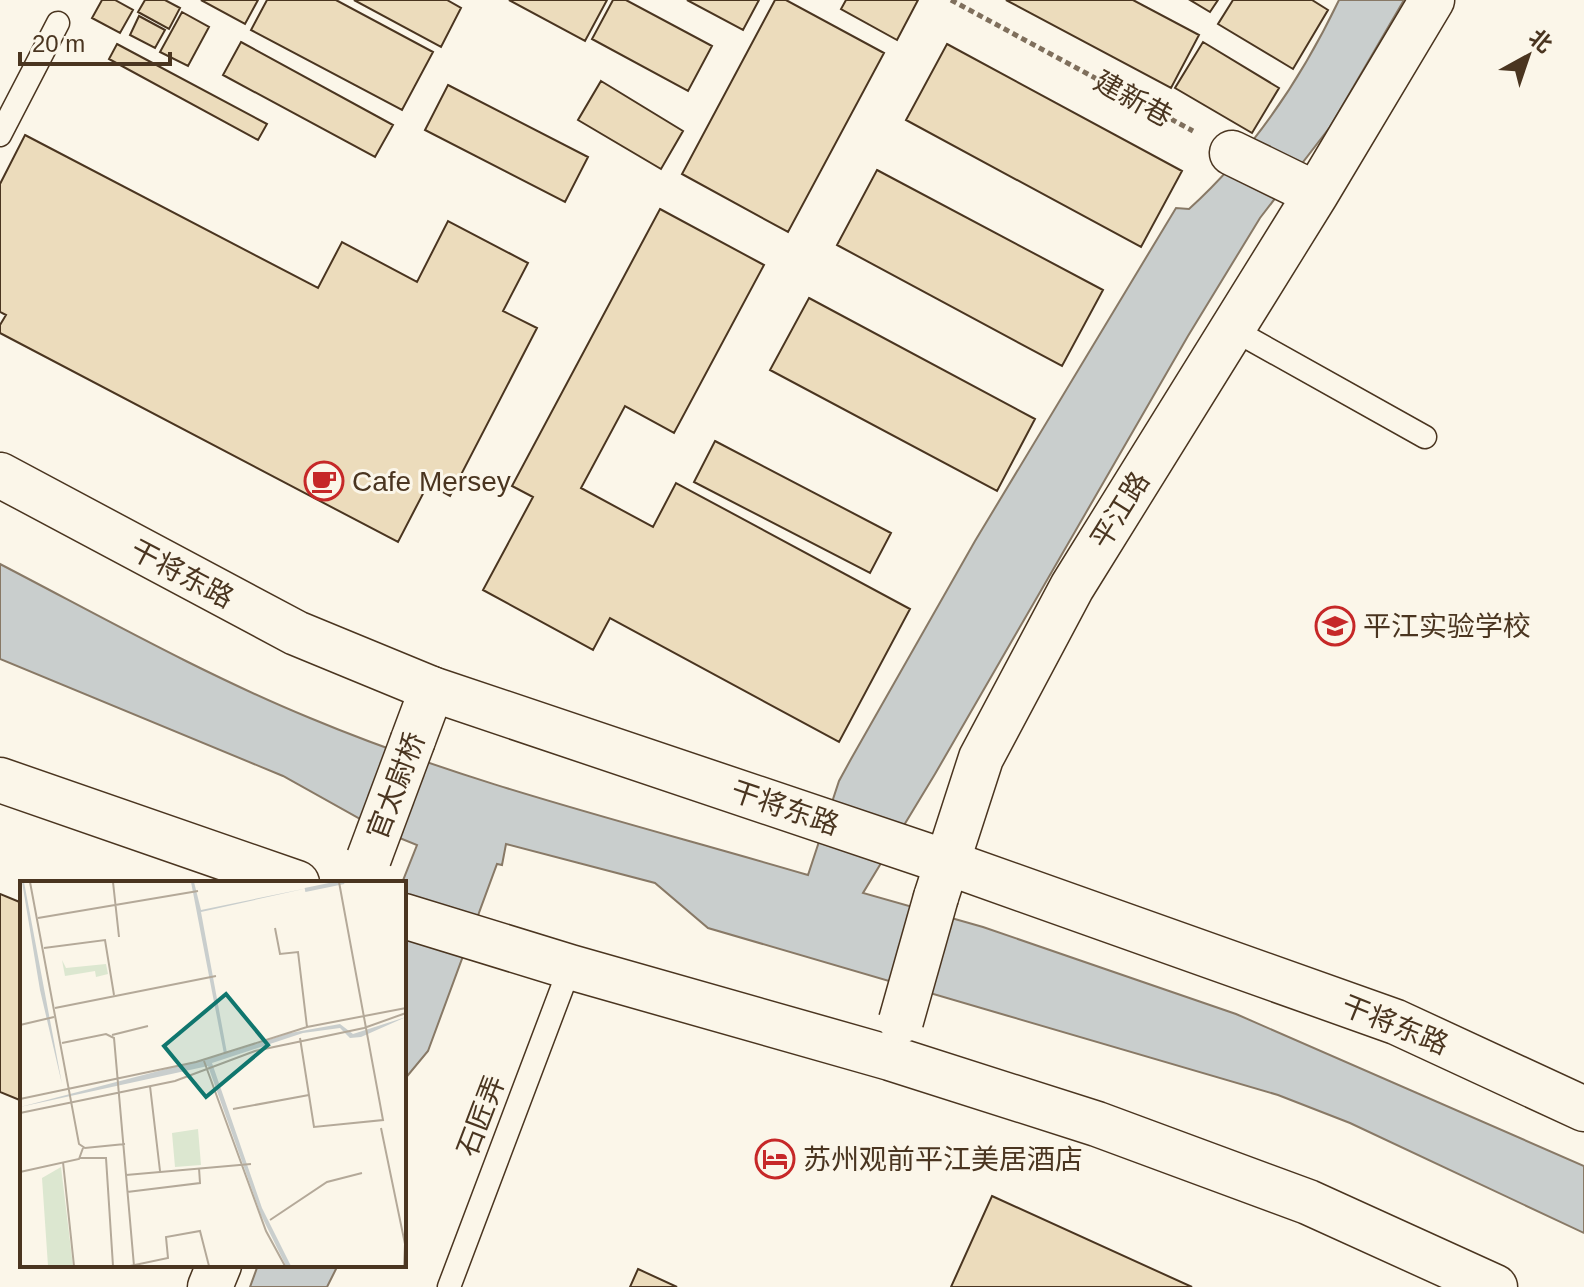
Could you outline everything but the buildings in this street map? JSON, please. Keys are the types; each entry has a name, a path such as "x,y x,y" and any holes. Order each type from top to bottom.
{"main road":[{"name":"平江路","path":"896,1039 934,871 981,758 1072,587 1232,329 1306,190 1432,0"},
{"path":"1232,153 1306,190"},
{"name":"干将东路","path":"0,475 296,633 432,689 808,816 934,871 1396,1022 1584,1109"},
{"name":"官太尉桥","path":"364,871 432,689"},
{"path":"0,780 291,881"},
{"path":"406,917 570,967 896,1039 1097,1124 1308,1202 1495,1287"},
{"path":"210,1287 218,1267"}],"lane":[{"path":"0,135 58,23"},
{"path":"1232,329 1425,437"},
{"name":"石匠弄","path":"449,1287 570,967"}],"path":[{"name":"建新巷","path":"951,0 1232,153"}],"shaded area":[{"path":"1339,0 1404,0 1330,127 1260,218 1188,336 863,893 983,927 1236,1014 1584,1166 1584,1233 1350,1123 1278,1095 708,928 655,883 506,844 502,865 497,864 428,1051 406,1078 406,881 403,881 417,845 380,830 283,776 0,659 0,564 231,683 371,742 494,784 808,875 839,781 851,759 975,541 1176,208 1189,209 1234,163 1274,112 1325,29"},
{"path":"257,1267 337,1267 327,1287 250,1287"}],"place":[{"name":"Cafe Mersey","path":"324,481"},
{"name":"平江实验学校","path":"1335,626"},
{"name":"苏州观前平江美居酒店","path":"775,1159"}]}
